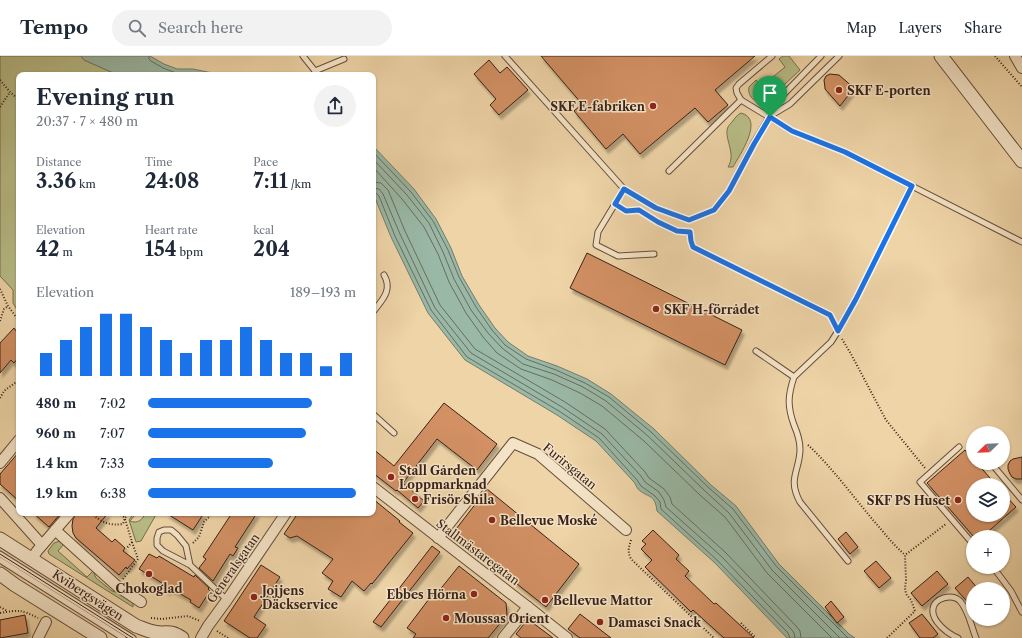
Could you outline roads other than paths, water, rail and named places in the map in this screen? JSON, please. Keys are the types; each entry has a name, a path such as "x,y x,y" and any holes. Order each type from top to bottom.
{"street":[{"path":"941,56 1022,161"},
{"path":"1015,56 1022,68"},
{"name":"Furirsgatan","path":"438,538 513,443 538,454 626,530"},
{"path":"0,463 16,444"},
{"name":"Stallmästaregatan","path":"376,489 567,638"},
{"path":"0,498 16,516"},
{"path":"16,516 42,545"},
{"path":"32,559 42,545 68,516"},
{"name":"Generalsgatan","path":"202,638 208,626 284,516"},
{"path":"56,530 117,586 141,602"},
{"name":"Kvibergsvägen","path":"0,538 136,626 155,632 169,632 182,638"},
{"path":"0,574 100,638"},
{"path":"502,638 528,607"},
{"path":"38,638 46,622"}],"lane":[{"path":"302,56 315,71 344,59"},
{"path":"505,56 624,189 656,208 689,220 714,210 729,191 782,96 821,56"},
{"path":"772,56 736,88 741,100 792,131 845,152 1022,242"},
{"path":"770,117 790,104 839,56"},
{"path":"669,171 741,100"},
{"path":"848,561 796,495 794,478 800,449 800,440 791,417 789,404 790,391 794,377 831,342 838,331 856,299 912,186"},
{"path":"624,189 598,232 596,245 618,256 654,254"},
{"path":"376,308 386,293 388,286 384,275"},
{"path":"756,351 794,377"},
{"path":"376,417 394,433"},
{"path":"959,447 920,482 966,536"},
{"path":"996,470 1022,500"},
{"path":"190,565 186,546 177,534 171,530 159,532 156,538 157,545 163,551 190,565 227,600"},
{"path":"0,554 133,638"},
{"path":"0,560 123,638"},
{"path":"998,574 1021,607"},
{"path":"958,638 944,630 934,615 933,609 935,605 939,601 950,596 960,601 964,607 976,638"}],"water":[{"path":"81,56 150,56 177,69 193,69 208,72 111,72 84,60"},
{"path":"376,149 414,189 436,219 451,248 462,276 495,328 508,342 528,356 557,366 587,379 611,394 654,429 711,485 736,506 779,564 849,634 855,638 787,638 715,563 657,511 654,501 638,489 634,482 596,441 557,415 465,360 428,313 391,237 376,200"}],"tram line":[{"path":"0,554 133,638"}],"place":[{"name":"SKF E-porten","path":"839,90"},
{"name":"SKF E-fabriken","path":"653,106"},
{"name":"SKF H-förrådet","path":"656,309"},
{"name":"Stall Gården Loppmarknad","path":"391,477"},
{"name":"Frisör Shila","path":"415,499"},
{"name":"SKF PS Huset","path":"958,500"},
{"name":"Bellevue Moské","path":"492,520"},
{"name":"Chokoglad","path":"149,574"},
{"name":"Ebbes Hörna","path":"474,594"},
{"name":"Jojjens Däckservice","path":"254,597"},
{"name":"Bellevue Mattor","path":"545,600"},
{"name":"Moussas Orient","path":"446,618"},
{"name":"Damasci Snack","path":"600,622"}]}
